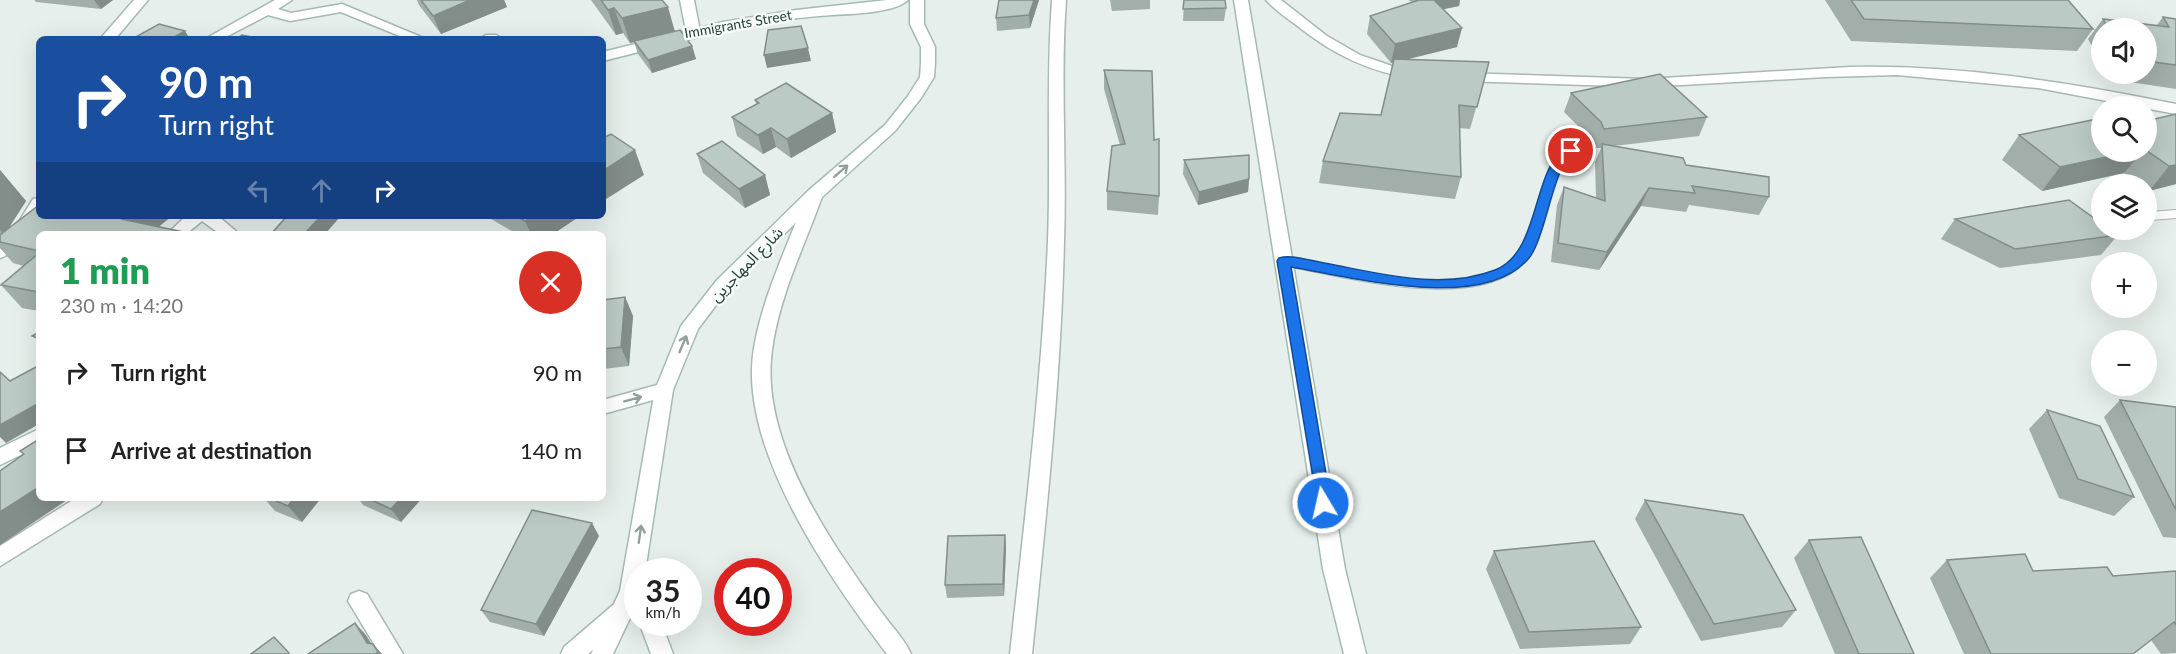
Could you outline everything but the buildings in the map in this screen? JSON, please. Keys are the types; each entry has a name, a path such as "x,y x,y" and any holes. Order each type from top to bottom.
{"street":[{"path":"110,36 141,0"},
{"path":"218,36 285,0"},
{"path":"687,0 693,31"},
{"name":"Immigrants Street","path":"606,56 693,31 802,13 877,6 901,0"},
{"name":"شارع المهاجرين","path":"637,558 664,390 690,326 723,284 815,194 890,128 927,77 928,47 918,24 917,0"},
{"path":"1021,654 1048,388 1056,240 1054,52 1059,0"},
{"path":"1241,0 1334,569 1355,654"},
{"path":"1273,0 1338,50 1360,63 1386,70 1441,76 1623,83 1706,81 1847,71 1897,71 2032,82 2176,109"},
{"path":"877,6 906,16 918,24"},
{"path":"267,10 290,17 342,8 412,36"},
{"path":"815,194 768,323 761,371 768,423 790,488 870,616 900,654"},
{"path":"0,252 21,232 36,208"},
{"path":"179,231 193,219"},
{"path":"211,219 227,231"},
{"path":"606,406 664,390"},
{"path":"7,454 36,439"},
{"path":"0,557 88,501"},
{"path":"359,601 392,654"},
{"path":"572,654 624,607"},
{"name":"شارع المهاجرين","path":"602,654 624,613"},
{"path":"655,636 662,654"}],"lane":[{"path":"1284,261 1426,285 1457,283 1496,275 1509,269 1525,255 1557,164 1571,151 1591,148"},
{"path":"2157,215 2176,214"},
{"path":"0,467 7,454"}],"route":[{"path":"1323,503 1284,261 1426,285 1457,283 1496,275 1509,269 1525,255 1557,164 1571,151"}]}
